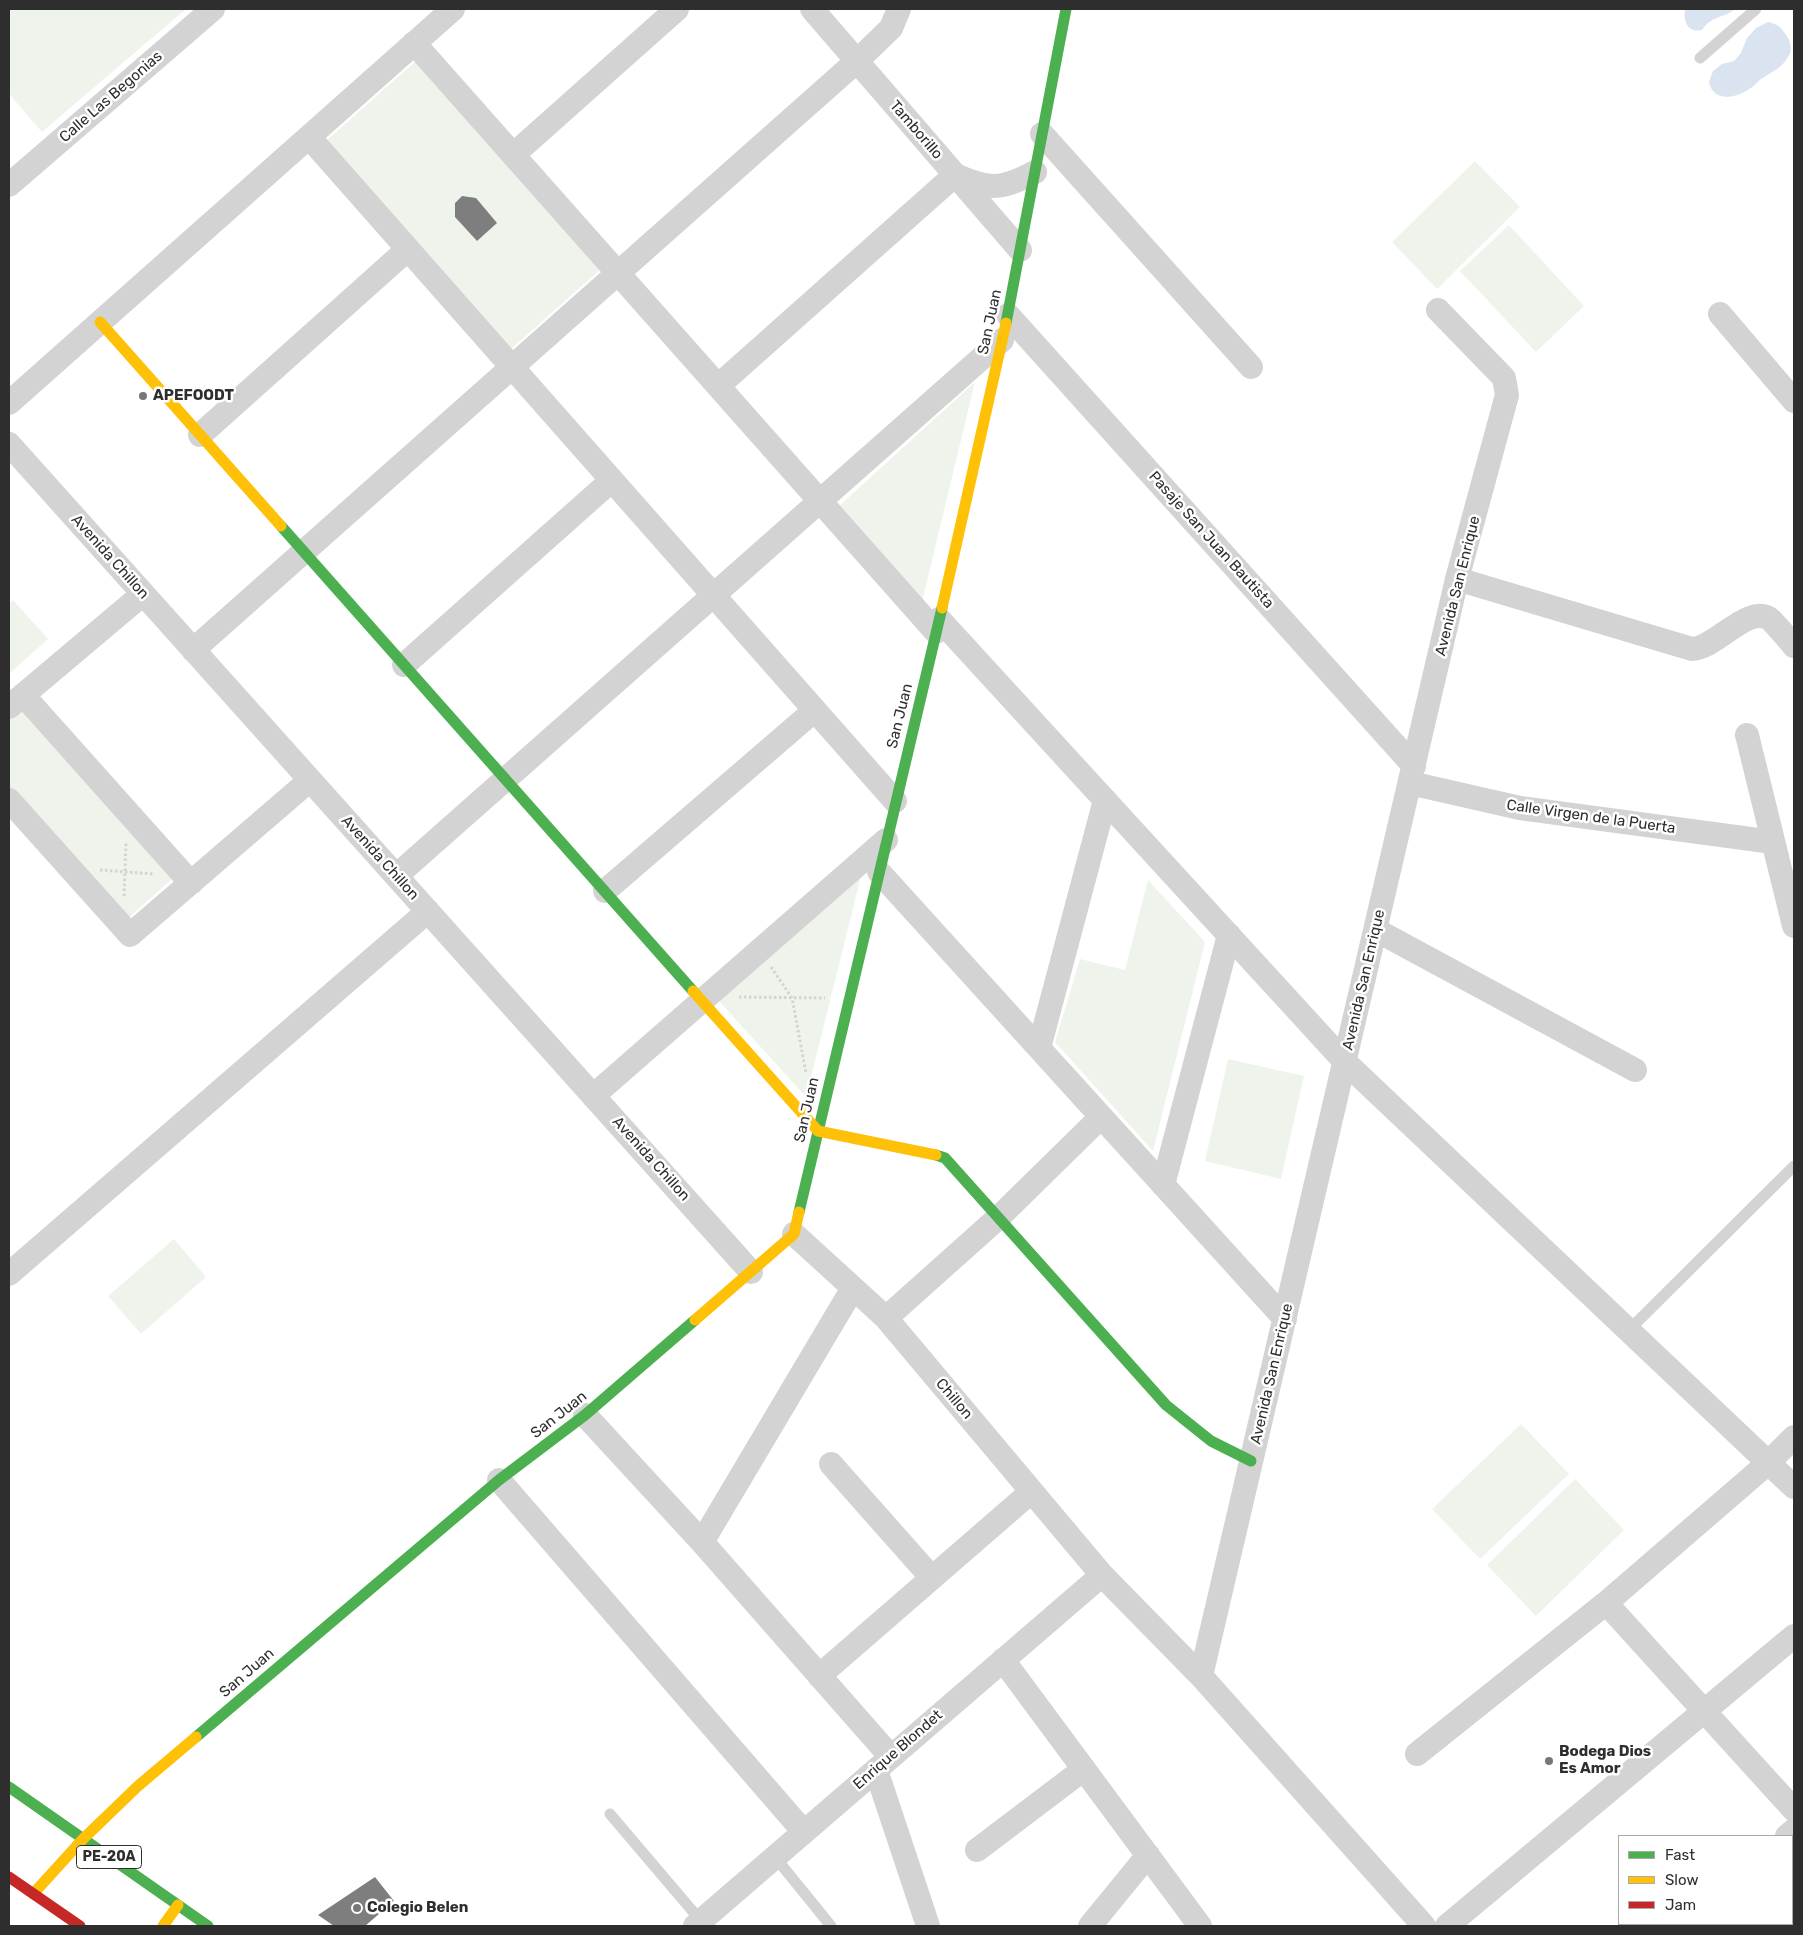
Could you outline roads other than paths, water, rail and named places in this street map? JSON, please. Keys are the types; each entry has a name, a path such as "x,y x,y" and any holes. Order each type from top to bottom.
{"street":[{"name":"Calle Las Begonias","path":"9,185 213,9"},
{"path":"9,402 453,9"},
{"path":"513,155 677,9"},
{"name":"Tamborillo","path":"812,9 1020,250"},
{"path":"193,650 857,61 891,28 899,9"},
{"name":"San Juan","path":"33,1894 83,1839 146,1780 499,1480 585,1415 794,1234 938,625 1008,315 1066,9"},
{"path":"414,43 820,501 1106,800 1345,1062 1794,1488"},
{"path":"1042,134 1251,367"},
{"path":"309,136 895,801"},
{"path":"718,386 955,175 976,184 994,186 1016,183 1035,172"},
{"path":"200,435 408,249"},
{"name":"Avenida San Enrique","path":"1201,1676 1458,580 1507,395 1504,378 1438,310"},
{"path":"1720,314 1794,401"},
{"name":"Pasaje San Juan Bautista","path":"1008,315 1412,774"},
{"path":"100,322 818,1131 945,1158 1166,1405 1211,1441 1251,1461"},
{"path":"396,876 1002,340"},
{"name":"Avenida Chillon","path":"9,444 751,1272"},
{"path":"404,665 612,480"},
{"path":"1458,580 1692,649 1701,649 1745,620 1756,616 1769,619 1794,646"},
{"path":"143,594 16,701 127,812 188,880"},
{"path":"605,891 815,710"},
{"path":"1747,735 1794,926"},
{"name":"Calle Virgen de la Puerta","path":"1412,774 1520,808 1772,842"},
{"path":"9,800 130,935 188,880 310,780"},
{"path":"1039,1048 1106,800"},
{"path":"593,1096 886,840"},
{"path":"879,872 1285,1319"},
{"path":"9,1274 428,911"},
{"path":"1376,930 1635,1070"},
{"path":"1163,1185 1229,935"},
{"path":"886,1318 999,1217 1101,1117"},
{"name":"Chillon","path":"794,1234 886,1318 1102,1575 1201,1676 1424,1926"},
{"path":"702,1542 853,1288"},
{"path":"585,1415 702,1542 819,1676 883,1763 928,1926"},
{"path":"1417,1754 1606,1603 1768,1463 1794,1437"},
{"path":"832,1464 932,1578"},
{"path":"499,1480 804,1832"},
{"path":"819,1676 1031,1492"},
{"name":"Enrique Blondet","path":"698,1924 1102,1575"},
{"path":"1606,1603 1794,1810"},
{"path":"1447,1926 1794,1636"},
{"path":"1003,1660 1200,1926"},
{"path":"977,1850 1084,1770"},
{"name":"PE-20A","path":"9,1787 208,1926"},
{"path":"1090,1926 1148,1855"},
{"path":"9,1878 80,1926"},
{"path":"163,1926 178,1905"}],"lane":[{"path":"1700,58 1756,9"},
{"path":"1628,1331 1794,1166"},
{"path":"610,1814 698,1924"},
{"path":"775,1857 831,1926"}],"place":[{"name":"APEFOODT","path":"143,396"},
{"name":"Bodega Dios Es Amor","path":"1549,1761"},
{"name":"Colegio Belen","path":"357,1908"}]}
